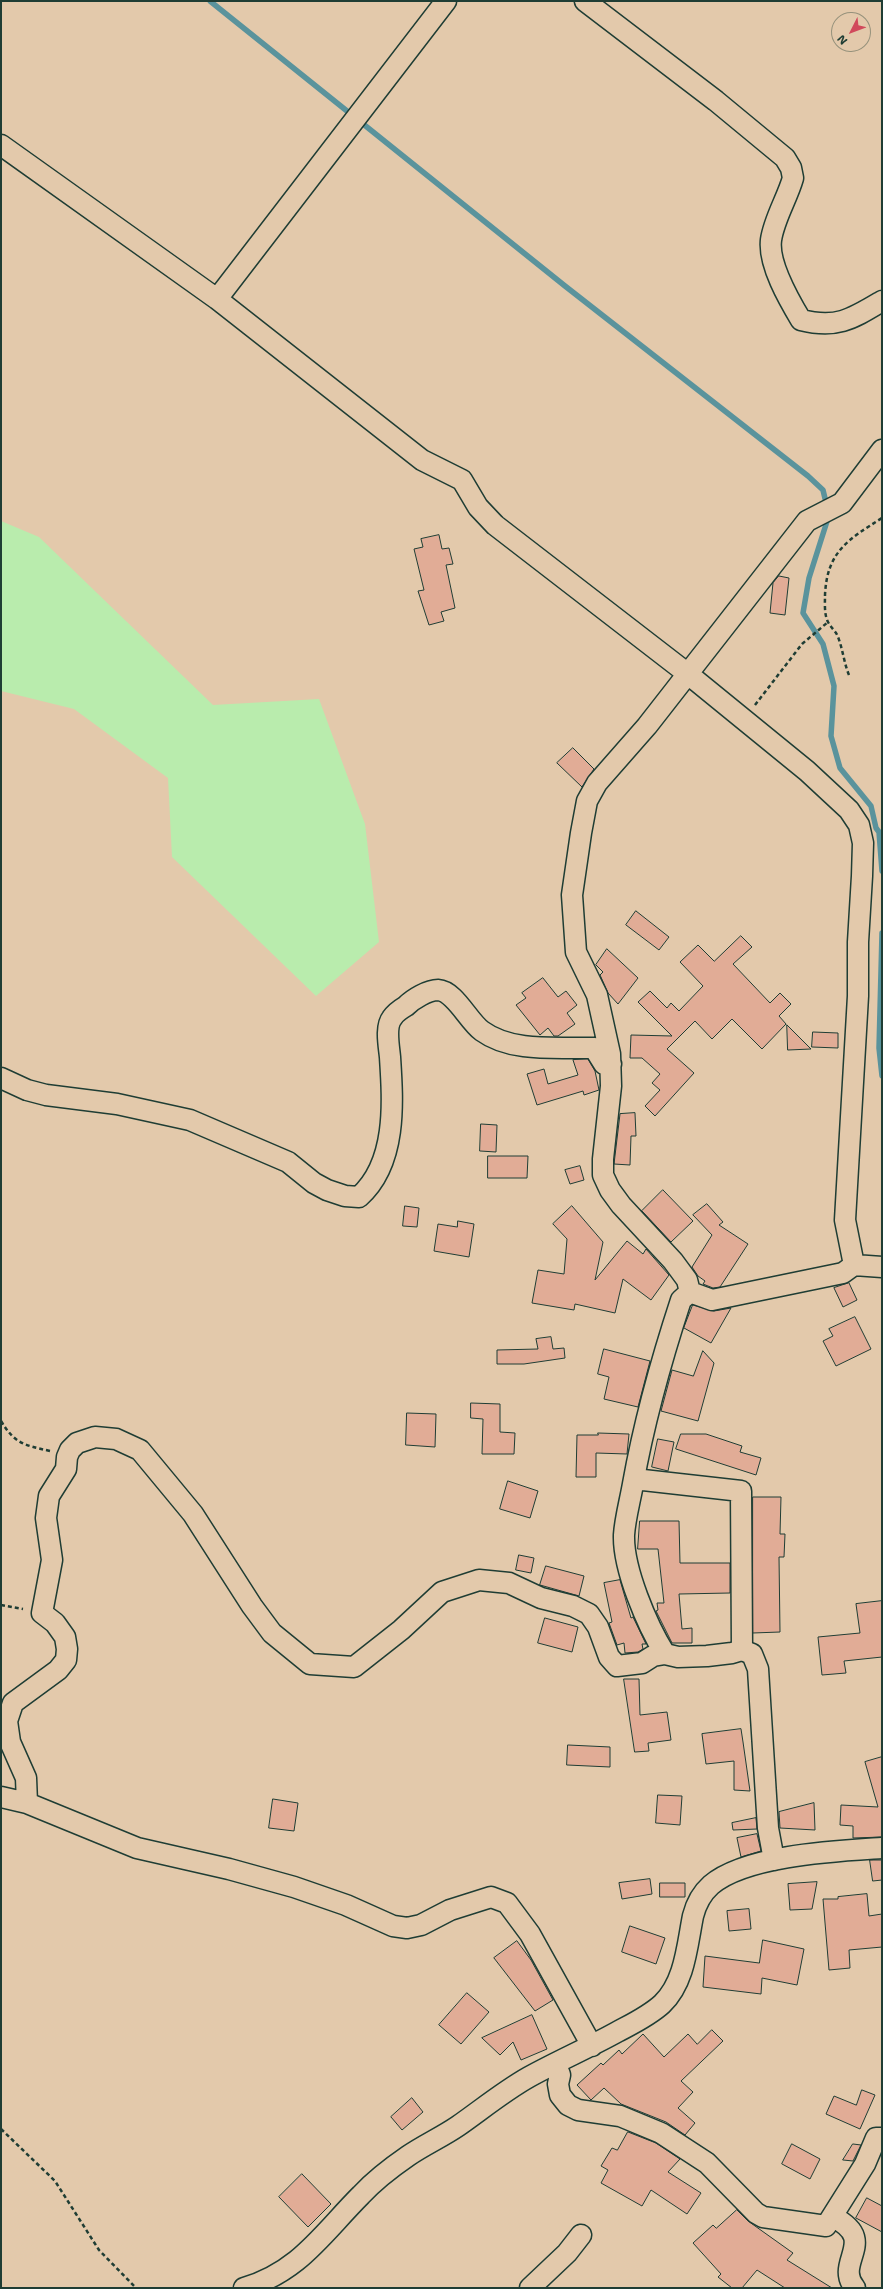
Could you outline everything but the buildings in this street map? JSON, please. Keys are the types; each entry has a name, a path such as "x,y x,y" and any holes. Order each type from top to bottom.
{"street":[{"path":"217,300 446,1"},
{"path":"585,1 716,101 785,158 791,168 793,178 771,241 774,260 780,279 801,320 817,324 843,322 882,301"},
{"path":"1,146 217,300 422,460 462,480 478,507 495,525 688,674 827,788 849,810 859,825 863,842 858,942 857,1011 845,1220 854,1265"},
{"path":"690,1292 687,1280 673,1261 621,1205 610,1190 604,1175 603,1159 611,1086 611,1064 606,1028 597,995 576,952 572,895 587,801 597,783 647,726 807,521 842,503 882,450"},
{"path":"1,1078 27,1090 46,1095 117,1104 190,1120 288,1162 314,1183 327,1190 345,1196 359,1196 371,1186 378,1171 390,1128 392,1099 388,1036 391,1018 408,1003 428,992 439,990 451,996 479,1029 494,1039 521,1046 594,1048 604,1064 611,1064"},
{"path":"690,1292 712,1300 842,1273 854,1265 882,1267"},
{"path":"665,1654 651,1630 626,1561 624,1535 634,1479 660,1365 681,1300 690,1292"},
{"path":"27,1803 26,1778 10,1742 7,1721 13,1703 58,1670 66,1660 67,1649 65,1637 55,1624 42,1613 52,1560 46,1518 49,1496 66,1469 67,1457 77,1443 95,1437 116,1439 140,1450 194,1514 252,1606 272,1633 310,1664 354,1667 401,1630 442,1592 479,1580 510,1583 541,1598 573,1606 589,1614 598,1627 609,1657 617,1666 642,1662 653,1656 665,1654 678,1657 707,1656 732,1653 742,1650 752,1654 758,1669 768,1828 774,1860"},
{"path":"634,1479 741,1491 742,1650"},
{"path":"1,1797 27,1803 137,1848 229,1869 294,1887 346,1905 394,1926 407,1928 421,1925 450,1910 491,1897 507,1903 530,1934 592,2046"},
{"path":"244,2288 263,2285 292,2265 324,2237 361,2194 408,2156 456,2127 528,2078 592,2046 653,2012 671,1993 681,1972 694,1914 700,1897 710,1885 724,1876 774,1860 824,1852 882,1848"},
{"path":"556,2064 560,2074 558,2084 560,2095 568,2105 578,2110 620,2116 661,2133 707,2163 756,2213 763,2217 824,2226 832,2217 865,2164 876,2138 882,2138"},
{"path":"832,2217 846,2224 853,2234 855,2243 849,2265 849,2281 855,2288"},
{"path":"530,2288 567,2253 581,2235"}],"path":[{"path":"849,675 844,664 835,630 828,622 825,608 826,584 833,562 842,546 855,534 882,518"},
{"path":"744,720 802,644 828,622"},
{"path":"1,1421 9,1434 22,1444 59,1453 67,1457"},
{"path":"1,1605 42,1613"},
{"path":"1,2129 55,2181 99,2250 136,2288"}],"green space":[{"path":"1,521 39,537 213,705 319,699 365,824 379,942 316,996 172,857 168,778 74,709 1,691"}],"waterway":[{"path":"210,1 565,286 808,476 823,490 827,507"},
{"path":"829,515 809,578 803,613 823,644 834,686 831,736 840,768 871,806 876,828 879,832 882,871"},
{"path":"882,933 879,1048 882,1076"}]}
